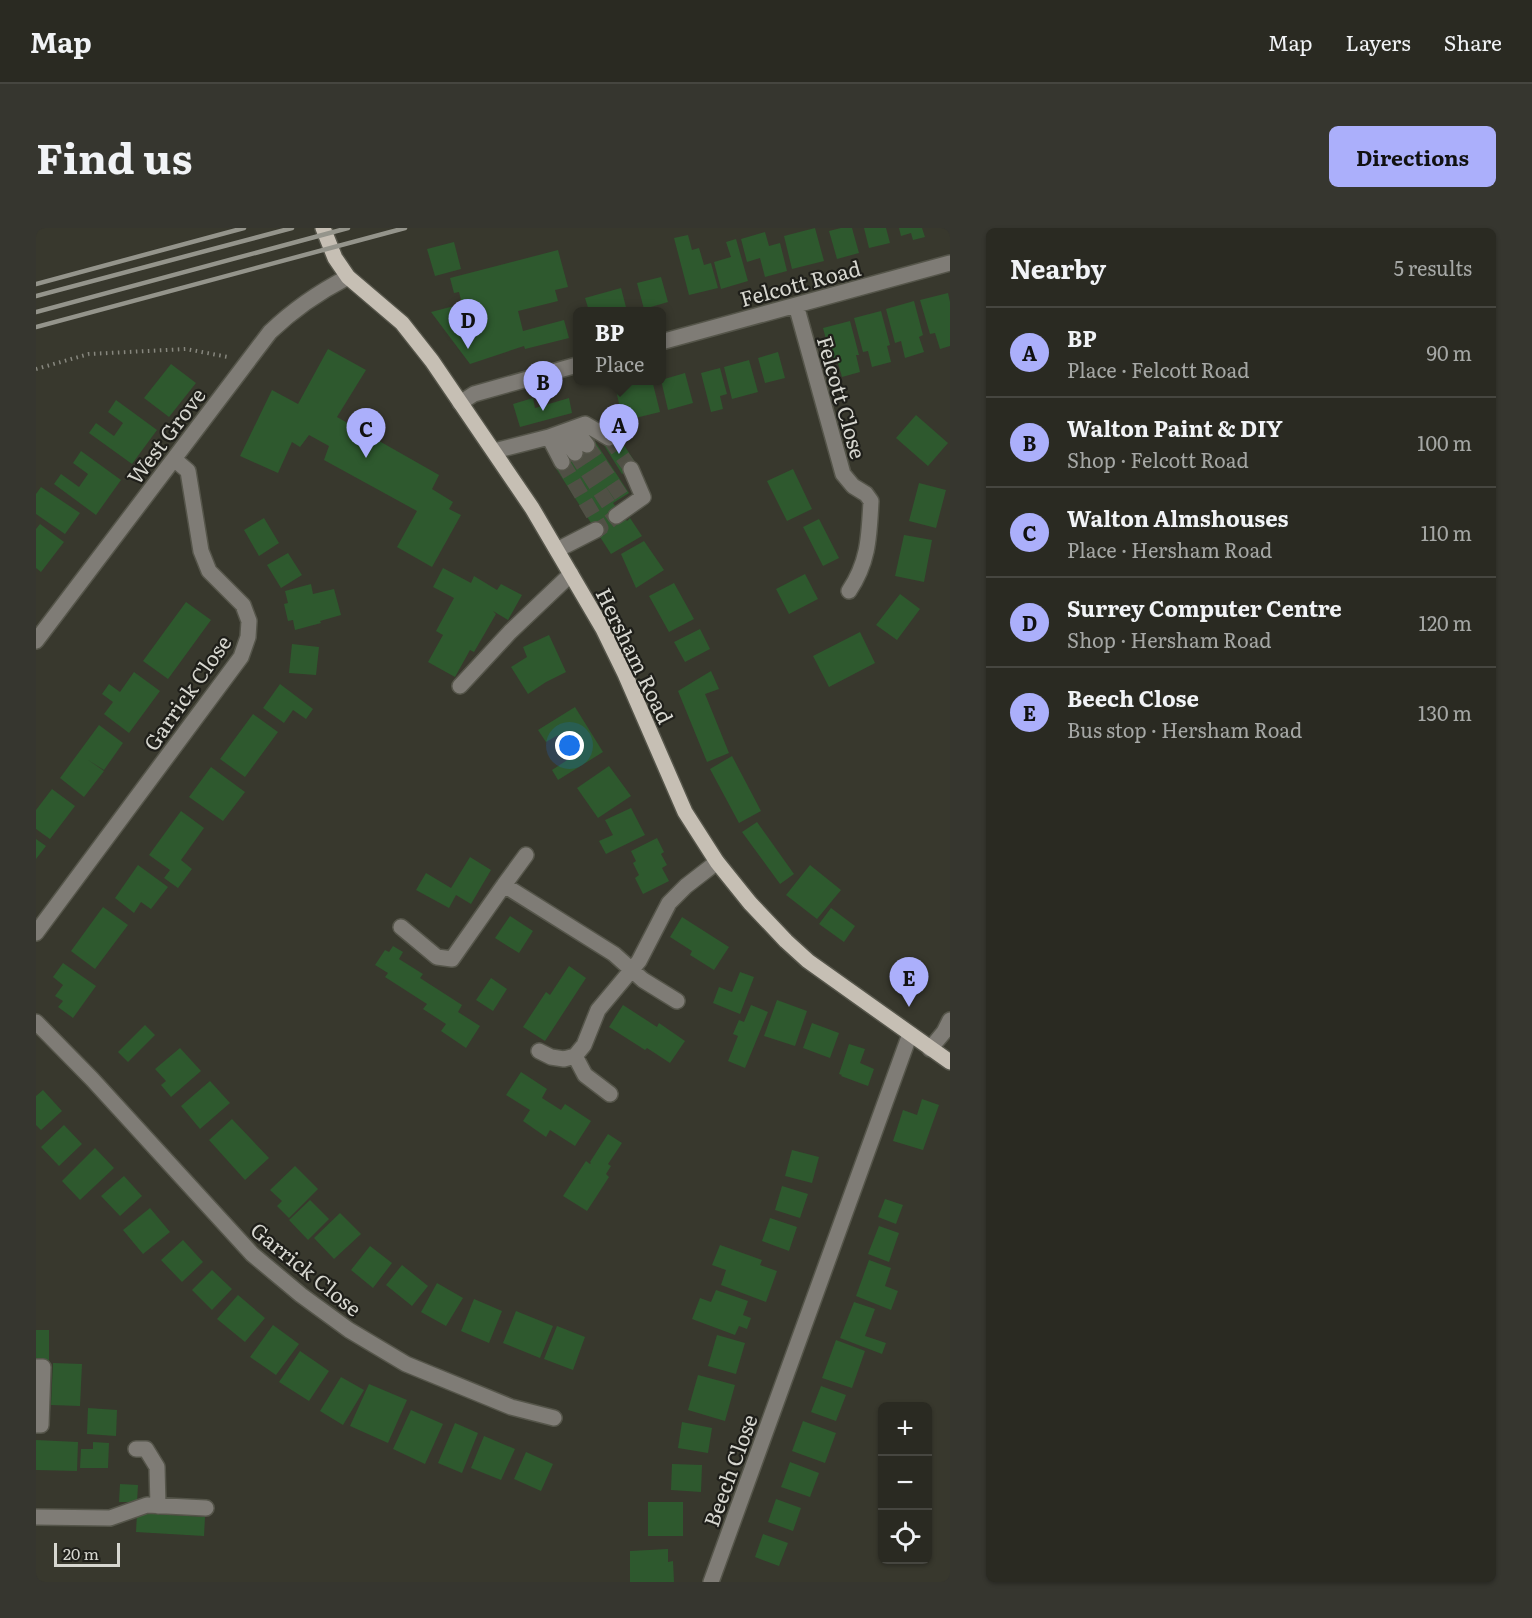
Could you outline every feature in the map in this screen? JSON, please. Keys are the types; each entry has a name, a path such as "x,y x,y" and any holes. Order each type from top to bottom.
{"main road":[{"name":"Hersham Road","path":"323,228 334,258 348,277 402,323 432,361 532,508 603,629 685,812 717,862 750,903 786,941 828,977 950,1062"}],"street":[{"name":"Felcott Road","path":"666,341 950,263"},
{"name":"West Grove","path":"36,641 270,332 289,313 348,277"},
{"name":"Felcott Close","path":"796,305 843,474 871,501 867,556 860,575 849,591"},
{"path":"460,403 474,394 573,366"},
{"path":"494,451 561,433 585,424 609,438"},
{"path":"561,433 581,449"},
{"path":"561,433 562,462"},
{"name":"Garrick Close","path":"36,933 241,657 248,637 249,621 243,605 209,571 201,550 188,471 174,459"},
{"path":"622,507 643,497 631,469"},
{"path":"557,550 596,531"},
{"path":"460,686 510,632 571,574"},
{"path":"401,927 437,957 452,959 526,855"},
{"path":"539,1051 551,1057 564,1059 575,1056 584,1045 598,1010 639,962 669,903 686,886 717,862"},
{"path":"504,885 614,954 643,980 677,1001"},
{"path":"930,1049 944,1032 950,1020"},
{"name":"Garrick Close","path":"36,1022 92,1079 252,1254 301,1295 349,1330 406,1364 511,1407 554,1418"},
{"name":"Beech Close","path":"711,1582 910,1034"},
{"path":"575,1056 585,1075 610,1094"},
{"path":"36,1367 43,1367 41,1425 36,1425"},
{"path":"136,1449 146,1449 157,1467 158,1506"},
{"path":"36,1517 110,1518 147,1505 206,1508"}],"path":[{"path":"36,369 89,354 186,350 248,361"}],"building":[{"path":"815,228 824,261 792,269 784,236"},
{"path":"852,228 859,253 837,259 829,231"},
{"path":"864,228 886,228 890,243 869,248"},
{"path":"899,228 922,228 925,237 913,240 911,233 901,236"},
{"path":"765,232 769,246 780,243 787,271 765,277 760,258 747,262 741,239"},
{"path":"688,235 692,250 699,248 704,265 711,263 718,288 689,295 674,238"},
{"path":"736,239 748,281 721,289 714,262 731,257 726,242"},
{"path":"454,242 461,269 435,276 427,249"},
{"path":"558,250 568,287 555,290 558,301 518,311 523,331 564,320 569,338 525,349 524,346 470,364 431,312 462,304 459,292 454,293 450,278"},
{"path":"661,277 668,302 643,307 637,283"},
{"path":"621,288 626,307 588,307 585,298"},
{"path":"948,293 950,346 940,349 935,333 930,334 920,300"},
{"path":"914,301 923,335 919,337 924,352 905,358 901,341 895,343 886,309"},
{"path":"881,311 890,345 887,346 891,362 872,367 868,351 863,352 854,318"},
{"path":"850,321 859,355 856,355 860,372 842,377 837,360 832,362 823,328"},
{"path":"328,349 366,370 337,417 439,475 432,489 453,502 449,509 461,515 432,567 397,547 417,511 324,460 329,446 309,435 300,447 292,442 278,473 240,456 272,390 298,404"},
{"path":"778,352 785,378 765,383 758,358"},
{"path":"749,360 758,392 732,399 724,367"},
{"path":"171,364 196,383 169,417 144,398"},
{"path":"720,368 727,394 720,396 723,409 711,412 701,373"},
{"path":"685,373 693,403 668,410 662,385 666,385 666,379"},
{"path":"653,385 660,412 623,421 615,386"},
{"path":"533,398 535,408 569,398 572,413 520,427 513,404"},
{"path":"116,400 157,430 132,464 89,433 96,423 114,436 123,423 108,412"},
{"path":"916,415 948,443 928,466 896,438"},
{"path":"616,433 637,465 622,474 602,442"},
{"path":"594,440 629,493 613,503 627,521 630,518 642,536 611,554 555,467"},
{"path":"81,451 121,480 96,515 54,484 61,474 79,487 88,474 73,463"},
{"path":"793,469 812,509 787,521 767,481"},
{"path":"919,483 946,490 936,528 909,521"},
{"path":"41,487 80,513 65,534 36,514 36,494"},
{"path":"264,518 279,543 259,556 244,530"},
{"path":"819,519 839,558 823,566 803,527"},
{"path":"40,524 64,542 41,572 36,568 36,529"},
{"path":"904,535 932,540 924,582 895,576"},
{"path":"644,541 664,570 636,588 621,554"},
{"path":"288,553 302,575 281,588 267,565"},
{"path":"443,568 471,583 474,576 497,590 501,584 522,595 508,620 493,611 496,614 474,652 470,650 455,677 428,662 443,635 436,631 454,598 433,587"},
{"path":"805,574 818,599 789,614 776,589"},
{"path":"674,583 694,619 669,632 649,596"},
{"path":"311,584 313,594 334,589 341,615 295,630 293,620 288,621 284,604 288,603 285,591"},
{"path":"900,594 920,609 897,640 876,625"},
{"path":"186,602 211,620 168,679 143,661"},
{"path":"700,629 710,649 685,662 674,642"},
{"path":"860,632 875,663 829,687 813,656"},
{"path":"549,635 566,672 528,694 511,667 527,657 523,647"},
{"path":"292,644 319,647 316,675 289,673"},
{"path":"711,671 719,689 705,694 729,753 707,762 678,691"},
{"path":"134,672 160,691 129,733 104,714 113,702 102,694 109,684 120,692"},
{"path":"280,684 313,709 306,719 293,710 284,723 263,708"},
{"path":"575,707 603,752 558,780 552,770 572,757 558,735 546,742 538,730"},
{"path":"253,714 278,732 245,777 220,759"},
{"path":"99,725 123,743 104,770 88,760 104,771 84,797 60,778"},
{"path":"732,756 761,811 739,823 710,769"},
{"path":"609,766 631,796 598,818 577,788"},
{"path":"211,767 245,792 223,821 189,797"},
{"path":"52,789 75,806 50,839 36,829 36,810"},
{"path":"631,808 645,835 606,854 599,841 613,835 605,820"},
{"path":"181,811 204,828 181,860 192,869 178,888 164,878 170,870 149,855"},
{"path":"757,822 794,874 780,884 742,832"},
{"path":"657,838 664,852 661,854 667,865 662,868 669,881 643,894 635,878 639,875 633,863 636,861 631,851"},
{"path":"36,839 46,846 36,859"},
{"path":"470,857 491,870 471,904 456,895 449,908 416,890 426,873 451,888"},
{"path":"138,865 168,887 151,909 141,902 134,913 115,898"},
{"path":"810,865 841,890 817,919 786,895"},
{"path":"103,907 128,925 95,969 71,951"},
{"path":"831,908 855,926 844,942 819,924"},
{"path":"510,916 533,931 519,953 495,938"},
{"path":"682,917 729,947 714,970 690,955 692,951 670,937"},
{"path":"393,946 403,952 399,959 423,974 420,978 462,1005 458,1012 480,1026 466,1048 441,1031 446,1024 423,1009 427,1004 385,977 388,973 375,965 385,950 389,952"},
{"path":"63,963 96,986 73,1018 58,1007 63,1001 55,996 63,985 53,977"},
{"path":"569,966 586,978 545,1041 523,1027 546,992 550,995"},
{"path":"740,972 754,977 740,1014 713,1003 719,987 732,992"},
{"path":"491,978 507,989 493,1011 476,1000"},
{"path":"777,1000 807,1011 795,1046 764,1036"},
{"path":"623,1005 657,1027 659,1023 685,1041 670,1063 609,1027"},
{"path":"751,1005 768,1012 745,1068 728,1061 738,1036 733,1034 739,1020 744,1022"},
{"path":"812,1023 839,1033 830,1058 803,1048"},
{"path":"145,1025 155,1035 128,1062 118,1052"},
{"path":"849,1044 865,1049 860,1063 874,1069 868,1086 839,1074"},
{"path":"180,1048 201,1071 171,1097 161,1085 166,1081 155,1069"},
{"path":"521,1072 547,1089 542,1098 561,1110 565,1104 591,1121 575,1146 550,1130 546,1137 523,1121 530,1110 506,1095"},
{"path":"210,1081 230,1103 200,1129 181,1106"},
{"path":"43,1090 62,1111 41,1130 36,1125 36,1096"},
{"path":"922,1099 939,1105 923,1150 893,1141 903,1110 917,1115"},
{"path":"232,1119 269,1158 245,1180 209,1140"},
{"path":"64,1125 82,1144 59,1166 41,1147"},
{"path":"608,1134 622,1143 608,1164 611,1166 606,1174 609,1177 587,1211 563,1196 586,1161 591,1163"},
{"path":"95,1148 114,1168 80,1200 62,1181"},
{"path":"792,1150 819,1157 812,1183 785,1176"},
{"path":"295,1166 318,1189 289,1218 277,1206 282,1201 270,1190"},
{"path":"124,1176 142,1196 120,1216 101,1196"},
{"path":"782,1186 808,1194 800,1218 775,1210"},
{"path":"885,1199 903,1205 896,1224 878,1217"},
{"path":"310,1200 329,1219 308,1240 289,1220"},
{"path":"150,1208 170,1232 143,1254 123,1230"},
{"path":"340,1213 361,1234 334,1259 314,1238"},
{"path":"770,1218 797,1227 789,1251 762,1241"},
{"path":"879,1226 899,1233 889,1262 868,1254"},
{"path":"183,1240 203,1262 182,1282 161,1260"},
{"path":"720,1245 762,1260 760,1265 777,1271 766,1302 721,1285 726,1270 712,1265"},
{"path":"370,1246 392,1263 373,1288 351,1270"},
{"path":"869,1260 891,1268 885,1286 898,1291 891,1310 856,1296"},
{"path":"402,1265 428,1286 412,1306 386,1285"},
{"path":"212,1270 232,1289 212,1310 192,1290"},
{"path":"437,1283 463,1298 446,1326 421,1312"},
{"path":"716,1290 748,1301 743,1315 751,1318 747,1329 739,1326 735,1335 692,1319 700,1298 711,1302"},
{"path":"238,1295 265,1318 245,1342 217,1319"},
{"path":"474,1299 502,1311 489,1343 461,1331"},
{"path":"854,1302 875,1309 865,1336 886,1343 882,1354 840,1338"},
{"path":"516,1311 553,1326 540,1358 503,1343"},
{"path":"273,1325 299,1344 276,1375 250,1357"},
{"path":"557,1326 585,1337 573,1370 544,1359"},
{"path":"36,1330 49,1330 49,1362 36,1362"},
{"path":"717,1335 745,1343 736,1374 708,1366"},
{"path":"836,1340 865,1351 852,1388 822,1378"},
{"path":"300,1351 329,1371 309,1401 279,1382"},
{"path":"53,1363 82,1364 80,1406 51,1405"},
{"path":"698,1375 735,1385 725,1421 688,1410"},
{"path":"341,1377 364,1390 343,1425 320,1411"},
{"path":"369,1384 407,1400 388,1443 350,1426"},
{"path":"821,1386 846,1395 836,1421 811,1412"},
{"path":"88,1408 117,1410 116,1436 87,1434"},
{"path":"411,1410 443,1424 425,1464 393,1449"},
{"path":"803,1421 836,1433 825,1463 792,1451"},
{"path":"682,1422 712,1428 708,1453 678,1448"},
{"path":"455,1423 478,1433 462,1473 438,1463"},
{"path":"484,1436 515,1449 501,1480 471,1468"},
{"path":"36,1440 78,1442 77,1471 36,1470"},
{"path":"93,1442 109,1443 108,1468 80,1468 81,1449 93,1449"},
{"path":"526,1452 553,1464 541,1491 514,1479"},
{"path":"790,1462 819,1473 810,1497 781,1487"},
{"path":"672,1464 702,1465 701,1492 671,1490"},
{"path":"120,1484 138,1485 137,1502 119,1502"},
{"path":"776,1499 801,1508 793,1531 768,1522"},
{"path":"648,1502 683,1502 683,1536 648,1536"},
{"path":"137,1513 205,1517 204,1536 136,1532"},
{"path":"763,1534 788,1543 779,1566 755,1557"},
{"path":"668,1549 668,1562 673,1561 674,1582 630,1582 630,1551"}],"tunnel":[{"path":"609,438 631,469"},
{"path":"587,445 622,497"},
{"path":"575,453 616,516 601,528"},
{"path":"562,462 601,528 596,530"}],"railway":[{"path":"36,284 244,228"},
{"path":"36,296 292,228"},
{"path":"36,312 348,228"},
{"path":"36,327 405,228"}],"place":[{"name":"Surrey Computer Centre","path":"468,349"},
{"name":"Walton Paint & DIY","path":"543,411"},
{"name":"BP","path":"619,454"},
{"name":"Walton Almshouses","path":"366,458"},
{"name":"Beech Close","path":"909,1007"}]}
